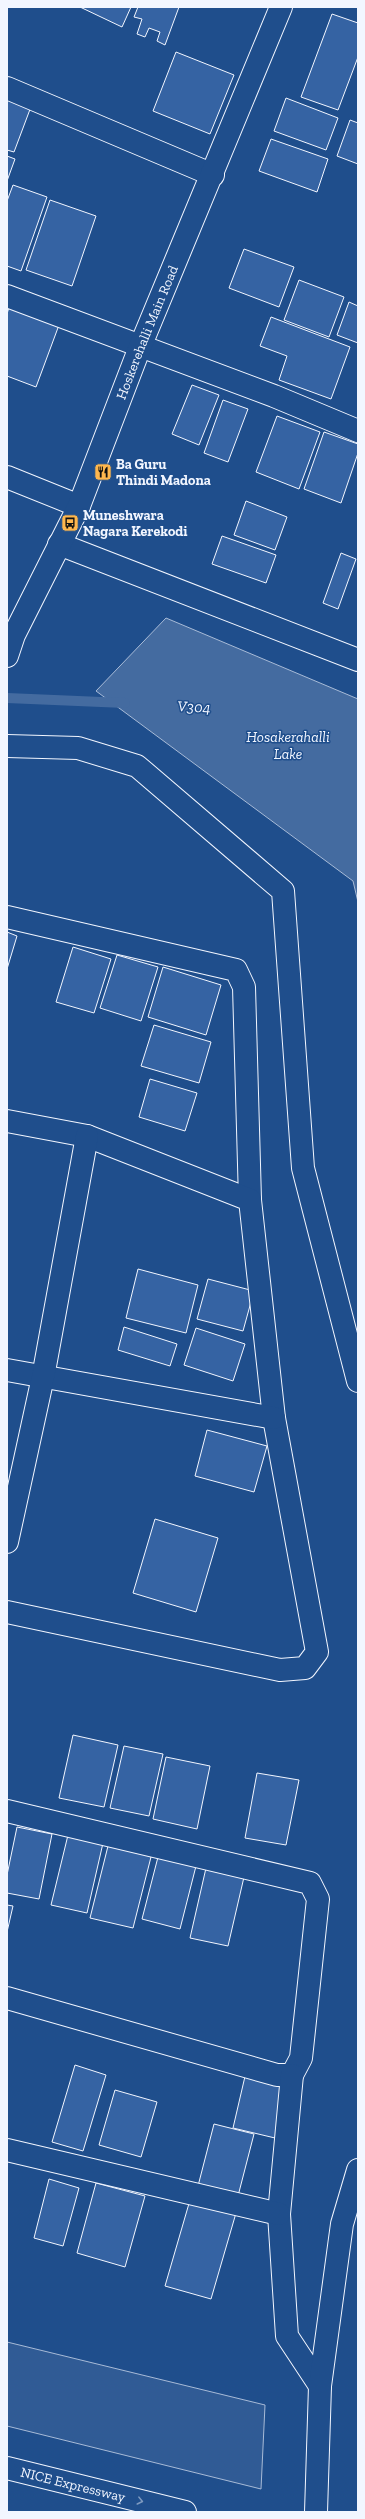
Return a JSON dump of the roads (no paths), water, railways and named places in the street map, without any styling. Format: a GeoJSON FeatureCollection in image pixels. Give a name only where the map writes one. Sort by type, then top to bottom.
{"type":"FeatureCollection","features":[{"type":"Feature","properties":{"kind":"main road","name":"Hoskerehalli Main Road"},"geometry":{"type":"LineString","coordinates":[[7,656],[14,635],[78,506],[140,347],[213,175],[281,7]]}},
{"type":"Feature","properties":{"kind":"main road"},"geometry":{"type":"LineString","coordinates":[[7,88],[213,175]]}},
{"type":"Feature","properties":{"kind":"main road"},"geometry":{"type":"LineString","coordinates":[[7,296],[274,396],[358,431]]}},
{"type":"Feature","properties":{"kind":"main road"},"geometry":{"type":"LineString","coordinates":[[7,477],[78,506]]}},
{"type":"Feature","properties":{"kind":"main road"},"geometry":{"type":"LineString","coordinates":[[59,544],[358,660]]}},
{"type":"Feature","properties":{"kind":"main road"},"geometry":{"type":"LineString","coordinates":[[7,746],[78,748],[137,766],[283,891],[303,1168],[358,1381]]}},
{"type":"Feature","properties":{"kind":"main road"},"geometry":{"type":"LineString","coordinates":[[7,917],[236,970],[244,987],[250,1200],[274,1418],[317,1652],[305,1668],[280,1670],[7,1612]]}},
{"type":"Feature","properties":{"kind":"main road"},"geometry":{"type":"LineString","coordinates":[[7,1121],[87,1136],[250,1200]]}},
{"type":"Feature","properties":{"kind":"main road"},"geometry":{"type":"LineString","coordinates":[[7,1542],[43,1377],[87,1136]]}},
{"type":"Feature","properties":{"kind":"main road"},"geometry":{"type":"LineString","coordinates":[[7,1370],[274,1418]]}},
{"type":"Feature","properties":{"kind":"main road"},"geometry":{"type":"LineString","coordinates":[[7,1811],[310,1883],[318,1899],[301,2058],[292,2074],[278,2214],[287,2336],[320,2386]]}},
{"type":"Feature","properties":{"kind":"main road"},"geometry":{"type":"LineString","coordinates":[[7,1998],[277,2075],[292,2074]]}},
{"type":"Feature","properties":{"kind":"main road"},"geometry":{"type":"LineString","coordinates":[[7,2150],[278,2214]]}},
{"type":"Feature","properties":{"kind":"main road"},"geometry":{"type":"LineString","coordinates":[[316,2512],[320,2386],[342,2224],[358,2170]]}},
{"type":"Feature","properties":{"kind":"main road","name":"NICE Expressway"},"geometry":{"type":"LineString","coordinates":[[7,2468],[185,2512]]}},
{"type":"Feature","properties":{"kind":"water","name":"Hosakerahalli Lake"},"geometry":{"type":"Polygon","coordinates":[[[166,618],[358,699],[358,902],[353,881],[96,691],[166,618]]]}},
{"type":"Feature","properties":{"kind":"waterway","name":"V304"},"geometry":{"type":"LineString","coordinates":[[7,698],[125,703]]}},
{"type":"Feature","properties":{"kind":"place","name":"Ba Guru Thindi Madona"},"geometry":{"type":"Point","coordinates":[103,472]}},
{"type":"Feature","properties":{"kind":"place","name":"Muneshwara Nagara Kerekodi"},"geometry":{"type":"Point","coordinates":[70,523]}}]}
